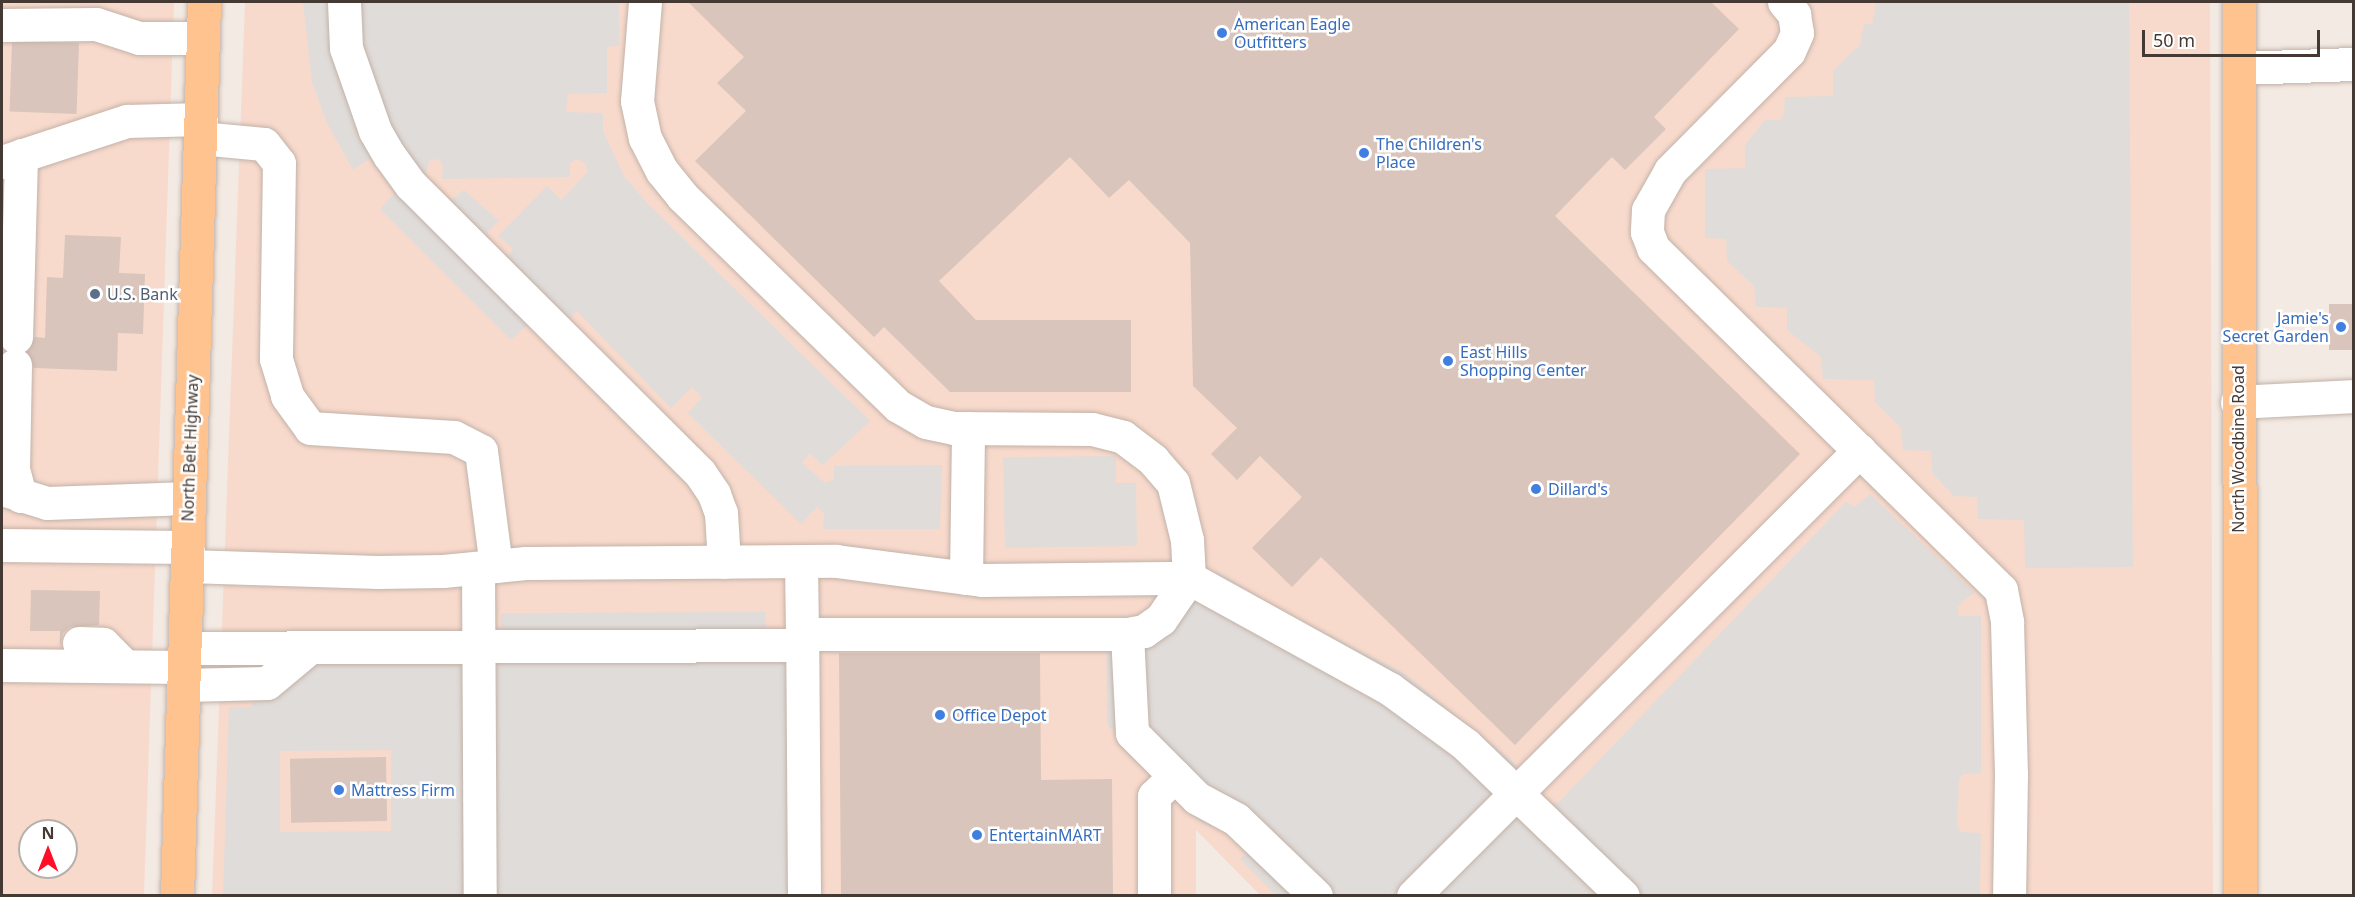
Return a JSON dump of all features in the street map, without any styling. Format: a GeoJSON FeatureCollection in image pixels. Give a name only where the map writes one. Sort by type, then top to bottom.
{"type":"FeatureCollection","features":[{"type":"Feature","properties":{"kind":"main road","name":"North Belt Highway"},"geometry":{"type":"LineString","coordinates":[[177,896],[204,2]]}},
{"type":"Feature","properties":{"kind":"main road","name":"North Woodbine Road"},"geometry":{"type":"LineString","coordinates":[[2239,2],[2237,402],[2240,896]]}},
{"type":"Feature","properties":{"kind":"lane"},"geometry":{"type":"LineString","coordinates":[[344,2],[346,48],[375,131],[389,155],[411,185],[700,473],[714,494],[721,513],[724,562]]}},
{"type":"Feature","properties":{"kind":"lane"},"geometry":{"type":"LineString","coordinates":[[2,665],[184,667],[267,683],[308,649],[1127,634],[1144,631],[1161,619],[1189,578],[1187,540],[1173,483],[1153,460],[1123,437],[1092,429],[968,428],[926,422],[898,406],[682,196],[662,171],[645,138],[637,101],[645,2]]}},
{"type":"Feature","properties":{"kind":"lane"},"geometry":{"type":"LineString","coordinates":[[1784,2],[1794,14],[1797,33],[1789,51],[1670,171],[1648,210],[1647,232],[1653,248],[2001,590],[2007,622],[2011,774],[2009,896]]}},
{"type":"Feature","properties":{"kind":"lane"},"geometry":{"type":"LineString","coordinates":[[2,25],[96,24],[139,38],[203,38]]}},
{"type":"Feature","properties":{"kind":"lane"},"geometry":{"type":"LineString","coordinates":[[2239,68],[2354,64]]}},
{"type":"Feature","properties":{"kind":"lane"},"geometry":{"type":"LineString","coordinates":[[189,498],[47,503],[11,492],[16,351],[9,289],[11,158],[127,121],[200,128],[264,144],[279,163],[276,359],[287,396],[310,428],[454,436],[481,451],[487,567],[478,647],[480,896]]}},
{"type":"Feature","properties":{"kind":"lane"},"geometry":{"type":"LineString","coordinates":[[2237,402],[2354,396]]}},
{"type":"Feature","properties":{"kind":"lane"},"geometry":{"type":"LineString","coordinates":[[966,578],[968,428]]}},
{"type":"Feature","properties":{"kind":"lane"},"geometry":{"type":"LineString","coordinates":[[1413,896],[1518,795],[1860,450]]}},
{"type":"Feature","properties":{"kind":"lane"},"geometry":{"type":"LineString","coordinates":[[2,545],[187,556],[378,572],[487,567],[801,562],[869,563],[966,578],[1189,578],[1390,689],[1465,744],[1623,896]]}},
{"type":"Feature","properties":{"kind":"lane"},"geometry":{"type":"LineString","coordinates":[[801,562],[804,896]]}},
{"type":"Feature","properties":{"kind":"lane"},"geometry":{"type":"LineString","coordinates":[[1127,634],[1132,733],[1197,798],[1236,819],[1316,896]]}},
{"type":"Feature","properties":{"kind":"lane"},"geometry":{"type":"LineString","coordinates":[[2,643],[103,644],[125,667]]}},
{"type":"Feature","properties":{"kind":"lane"},"geometry":{"type":"LineString","coordinates":[[1154,896],[1154,796],[1175,777]]}},
{"type":"Feature","properties":{"kind":"shaded area"},"geometry":{"type":"Polygon","coordinates":[[[2,2],[174,2],[144,895],[2,896],[2,2]]]}},
{"type":"Feature","properties":{"kind":"shaded area","name":"East Hills Shopping Center"},"geometry":{"type":"Polygon","coordinates":[[[245,2],[2210,2],[2213,895],[1260,895],[1196,830],[1196,895],[212,896],[245,2]]]}},
{"type":"Feature","properties":{"kind":"shaded area"},"geometry":{"type":"Polygon","coordinates":[[[303,2],[619,2],[619,45],[607,47],[607,93],[568,94],[566,112],[603,113],[603,131],[624,176],[647,203],[870,421],[823,465],[810,453],[802,463],[825,483],[834,480],[834,466],[942,465],[940,529],[823,529],[824,513],[817,507],[801,524],[688,413],[702,398],[692,387],[671,408],[577,311],[571,318],[528,324],[511,340],[380,209],[395,193],[369,159],[353,170],[327,123],[312,82],[303,2]],[[439,159],[429,161],[425,179],[449,201],[464,190],[499,221],[488,231],[488,241],[503,254],[511,254],[512,248],[498,236],[547,186],[561,200],[588,172],[585,163],[577,159],[570,163],[570,177],[442,179],[443,167],[439,159]]]}},
{"type":"Feature","properties":{"kind":"shaded area"},"geometry":{"type":"Polygon","coordinates":[[[1876,2],[2129,2],[2133,567],[2025,568],[2024,520],[1978,519],[1977,497],[1954,496],[1932,473],[1931,451],[1903,450],[1901,428],[1875,402],[1874,380],[1823,379],[1821,357],[1787,330],[1787,308],[1756,307],[1754,286],[1727,261],[1726,239],[1705,238],[1705,169],[1745,168],[1745,145],[1765,120],[1780,120],[1784,114],[1785,97],[1833,96],[1833,70],[1860,45],[1864,24],[1872,24],[1876,2]]]}},
{"type":"Feature","properties":{"kind":"shaded area"},"geometry":{"type":"Polygon","coordinates":[[[1116,456],[1116,483],[1136,483],[1137,546],[1005,548],[1003,457],[1116,456]]]}},
{"type":"Feature","properties":{"kind":"shaded area"},"geometry":{"type":"Polygon","coordinates":[[[1870,494],[1974,592],[1957,607],[1959,616],[1981,616],[1981,773],[1963,774],[1959,780],[1957,825],[1961,832],[1981,833],[1980,895],[1276,895],[1240,859],[1251,848],[1230,832],[1201,823],[1107,724],[1106,622],[1143,616],[1152,603],[1218,572],[1278,609],[1404,673],[1510,759],[1549,803],[1558,803],[1846,502],[1855,507],[1870,494]]]}},
{"type":"Feature","properties":{"kind":"shaded area"},"geometry":{"type":"Polygon","coordinates":[[[765,612],[767,633],[819,635],[821,895],[223,896],[229,707],[252,707],[255,634],[501,633],[501,613],[765,612]],[[391,750],[280,751],[280,832],[391,831],[391,750]]]}},
{"type":"Feature","properties":{"kind":"building","name":"East Hills Shopping Center"},"geometry":{"type":"Polygon","coordinates":[[[688,2],[1711,2],[1739,29],[1654,117],[1666,129],[1625,170],[1612,157],[1555,216],[1800,454],[1515,745],[1321,557],[1292,587],[1252,548],[1302,497],[1260,456],[1237,480],[1211,454],[1237,428],[1193,386],[1190,243],[1129,180],[1109,198],[1070,157],[939,281],[976,320],[1131,320],[1131,392],[950,392],[884,327],[874,337],[695,161],[746,111],[717,83],[744,57],[688,2]]]}},
{"type":"Feature","properties":{"kind":"building"},"geometry":{"type":"Polygon","coordinates":[[[12,41],[79,43],[77,114],[10,112],[12,41]]]}},
{"type":"Feature","properties":{"kind":"building","name":"U.S. Bank"},"geometry":{"type":"Polygon","coordinates":[[[65,235],[121,237],[119,273],[145,274],[143,334],[118,333],[117,371],[34,368],[27,351],[35,337],[45,338],[47,277],[63,278],[65,235]]]}},
{"type":"Feature","properties":{"kind":"building","name":"Jamie's Secret Garden"},"geometry":{"type":"Polygon","coordinates":[[[2329,304],[2354,304],[2354,350],[2329,350],[2329,304]]]}},
{"type":"Feature","properties":{"kind":"building"},"geometry":{"type":"Polygon","coordinates":[[[31,590],[100,591],[99,625],[70,627],[63,633],[60,647],[60,631],[30,631],[31,590]]]}},
{"type":"Feature","properties":{"kind":"building"},"geometry":{"type":"Polygon","coordinates":[[[839,653],[1040,653],[1041,780],[1112,779],[1113,896],[841,896],[839,653]]]}},
{"type":"Feature","properties":{"kind":"building","name":"Mattress Firm"},"geometry":{"type":"Polygon","coordinates":[[[386,757],[387,821],[291,823],[290,759],[386,757]]]}},
{"type":"Feature","properties":{"kind":"place","name":"American Eagle Outfitters"},"geometry":{"type":"Point","coordinates":[1222,33]}},
{"type":"Feature","properties":{"kind":"place","name":"The Children's Place"},"geometry":{"type":"Point","coordinates":[1364,153]}},
{"type":"Feature","properties":{"kind":"place","name":"U.S. Bank"},"geometry":{"type":"Point","coordinates":[95,294]}},
{"type":"Feature","properties":{"kind":"place","name":"Jamie's Secret Garden"},"geometry":{"type":"Point","coordinates":[2341,327]}},
{"type":"Feature","properties":{"kind":"place","name":"East Hills Shopping Center"},"geometry":{"type":"Point","coordinates":[1448,361]}},
{"type":"Feature","properties":{"kind":"place","name":"Dillard's"},"geometry":{"type":"Point","coordinates":[1536,489]}},
{"type":"Feature","properties":{"kind":"place","name":"Office Depot"},"geometry":{"type":"Point","coordinates":[940,715]}},
{"type":"Feature","properties":{"kind":"place","name":"Mattress Firm"},"geometry":{"type":"Point","coordinates":[339,790]}},
{"type":"Feature","properties":{"kind":"place","name":"EntertainMART"},"geometry":{"type":"Point","coordinates":[977,835]}}]}
